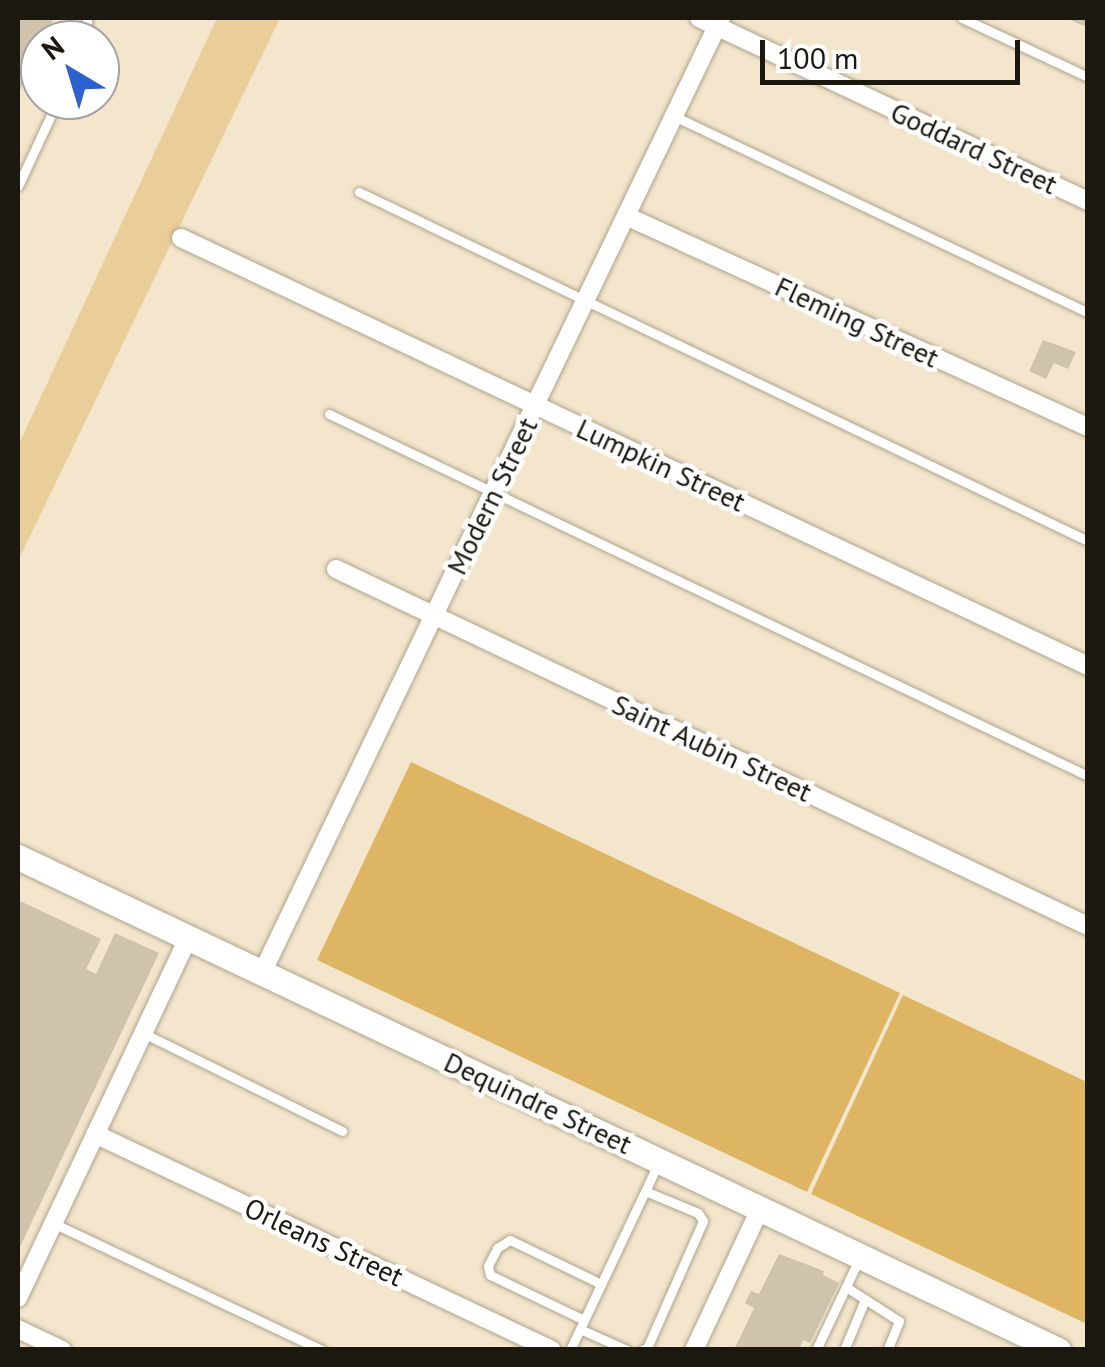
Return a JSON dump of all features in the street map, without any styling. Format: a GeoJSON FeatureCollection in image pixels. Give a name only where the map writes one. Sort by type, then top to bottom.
{"type":"FeatureCollection","features":[{"type":"Feature","properties":{"kind":"street","name":"Goddard Street"},"geometry":{"type":"LineString","coordinates":[[699,18],[719,22],[1088,202]]}},
{"type":"Feature","properties":{"kind":"street","name":"Modern Street"},"geometry":{"type":"LineString","coordinates":[[262,973],[719,22]]}},
{"type":"Feature","properties":{"kind":"street","name":"Fleming Street"},"geometry":{"type":"LineString","coordinates":[[626,216],[1088,427]]}},
{"type":"Feature","properties":{"kind":"street","name":"Lumpkin Street"},"geometry":{"type":"LineString","coordinates":[[181,238],[1088,666]]}},
{"type":"Feature","properties":{"kind":"street","name":"Saint Aubin Street"},"geometry":{"type":"LineString","coordinates":[[336,569],[1088,926]]}},
{"type":"Feature","properties":{"kind":"street","name":"Dequindre Street"},"geometry":{"type":"LineString","coordinates":[[18,857],[1058,1350]]}},
{"type":"Feature","properties":{"kind":"street"},"geometry":{"type":"LineString","coordinates":[[18,1298],[188,938]]}},
{"type":"Feature","properties":{"kind":"street","name":"Orleans Street"},"geometry":{"type":"LineString","coordinates":[[95,1134],[552,1350]]}},
{"type":"Feature","properties":{"kind":"street"},"geometry":{"type":"LineString","coordinates":[[694,1350],[760,1209]]}},
{"type":"Feature","properties":{"kind":"street"},"geometry":{"type":"LineString","coordinates":[[18,1329],[62,1350]]}},
{"type":"Feature","properties":{"kind":"lane"},"geometry":{"type":"LineString","coordinates":[[962,18],[1088,77]]}},
{"type":"Feature","properties":{"kind":"lane"},"geometry":{"type":"LineString","coordinates":[[674,116],[1088,312]]}},
{"type":"Feature","properties":{"kind":"lane"},"geometry":{"type":"LineString","coordinates":[[18,186],[49,120]]}},
{"type":"Feature","properties":{"kind":"lane"},"geometry":{"type":"LineString","coordinates":[[359,192],[1088,542]]}},
{"type":"Feature","properties":{"kind":"lane"},"geometry":{"type":"LineString","coordinates":[[328,414],[1088,776]]}},
{"type":"Feature","properties":{"kind":"lane"},"geometry":{"type":"LineString","coordinates":[[143,1033],[342,1131]]}},
{"type":"Feature","properties":{"kind":"lane"},"geometry":{"type":"LineString","coordinates":[[570,1350],[660,1161]]}},
{"type":"Feature","properties":{"kind":"lane"},"geometry":{"type":"LineString","coordinates":[[642,1350],[647,1348],[703,1220],[698,1213],[645,1191]]}},
{"type":"Feature","properties":{"kind":"lane"},"geometry":{"type":"LineString","coordinates":[[53,1223],[322,1350]]}},
{"type":"Feature","properties":{"kind":"lane"},"geometry":{"type":"LineString","coordinates":[[601,1284],[510,1240],[497,1248],[488,1266],[490,1275],[627,1350]]}},
{"type":"Feature","properties":{"kind":"lane"},"geometry":{"type":"LineString","coordinates":[[816,1350],[860,1256]]}},
{"type":"Feature","properties":{"kind":"lane"},"geometry":{"type":"LineString","coordinates":[[846,1286],[864,1302],[900,1322],[887,1350]]}},
{"type":"Feature","properties":{"kind":"lane"},"geometry":{"type":"LineString","coordinates":[[844,1350],[864,1302]]}},
{"type":"Feature","properties":{"kind":"shaded area"},"geometry":{"type":"Polygon","coordinates":[[[217,18],[280,18],[18,561],[18,446],[217,18]]]}},
{"type":"Feature","properties":{"kind":"shaded area"},"geometry":{"type":"Polygon","coordinates":[[[411,762],[900,993],[807,1192],[317,960],[411,762]]]}},
{"type":"Feature","properties":{"kind":"shaded area"},"geometry":{"type":"Polygon","coordinates":[[[903,995],[1087,1082],[1087,1324],[811,1194],[903,995]]]}},
{"type":"Feature","properties":{"kind":"building"},"geometry":{"type":"Polygon","coordinates":[[[18,18],[54,18],[20,20],[18,94],[18,18]]]}},
{"type":"Feature","properties":{"kind":"building"},"geometry":{"type":"Polygon","coordinates":[[[1066,18],[1088,18],[1088,20],[1084,26],[1066,18]]]}},
{"type":"Feature","properties":{"kind":"building"},"geometry":{"type":"Polygon","coordinates":[[[1043,340],[1076,352],[1068,369],[1054,363],[1046,379],[1029,371],[1043,340]]]}},
{"type":"Feature","properties":{"kind":"building"},"geometry":{"type":"Polygon","coordinates":[[[18,900],[101,939],[86,969],[96,974],[115,933],[159,953],[18,1251],[18,900]]]}},
{"type":"Feature","properties":{"kind":"building"},"geometry":{"type":"Polygon","coordinates":[[[779,1254],[824,1271],[823,1275],[839,1283],[810,1343],[803,1340],[799,1350],[734,1350],[754,1308],[745,1303],[751,1291],[759,1294],[779,1254]]]}}]}
